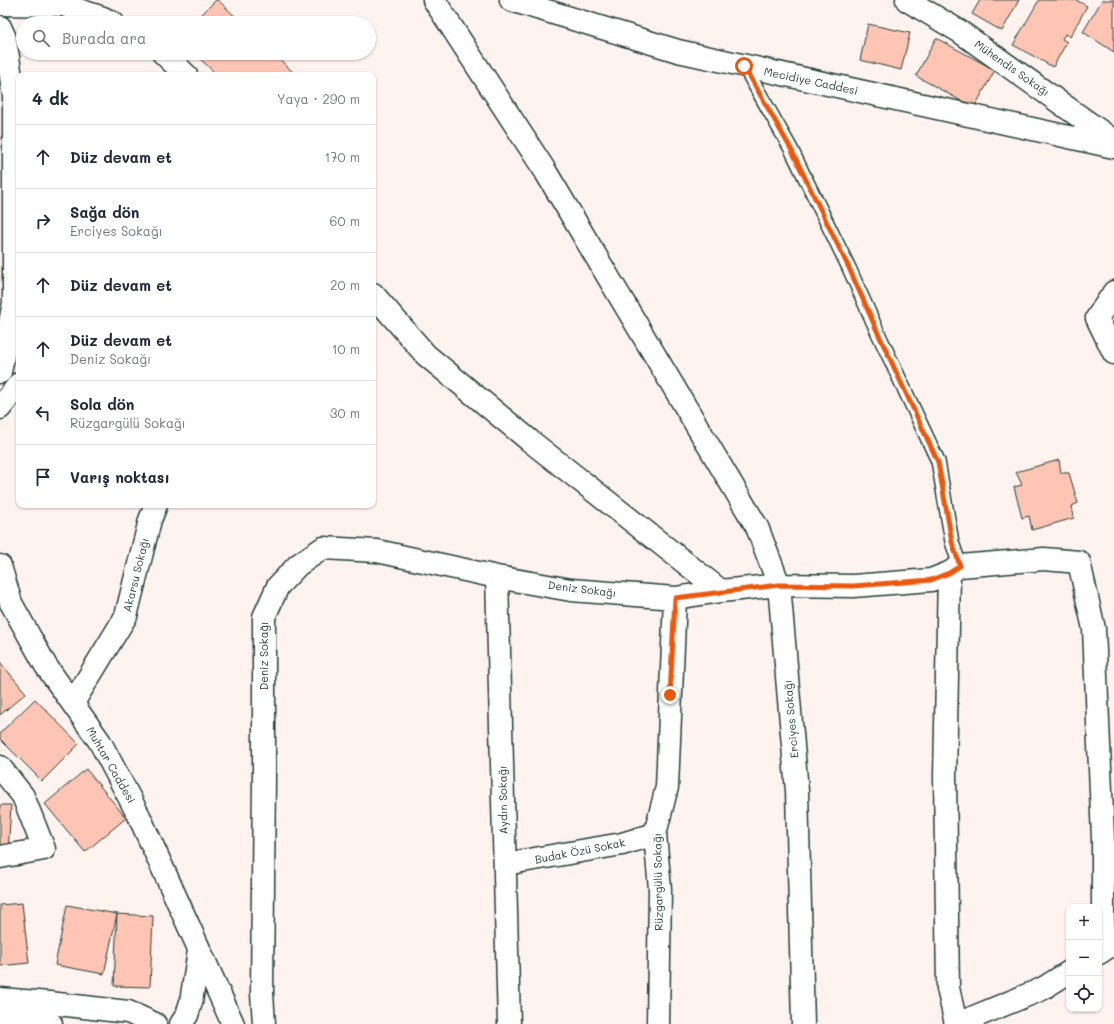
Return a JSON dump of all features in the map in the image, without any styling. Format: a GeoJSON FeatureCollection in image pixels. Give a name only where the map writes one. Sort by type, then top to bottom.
{"type":"FeatureCollection","features":[{"type":"Feature","properties":{"kind":"street","name":"Erciyes Sokağı"},"geometry":{"type":"LineString","coordinates":[[434,0],[544,169],[757,527],[779,585],[797,791],[803,1024]]}},
{"type":"Feature","properties":{"kind":"street","name":"Mecidiye Caddesi"},"geometry":{"type":"LineString","coordinates":[[511,0],[678,51],[1114,147]]}},
{"type":"Feature","properties":{"kind":"street","name":"Mühendis Sokağı"},"geometry":{"type":"LineString","coordinates":[[907,0],[939,8],[959,31],[1114,141]]}},
{"type":"Feature","properties":{"kind":"street"},"geometry":{"type":"LineString","coordinates":[[0,4],[63,5],[97,16]]}},
{"type":"Feature","properties":{"kind":"street"},"geometry":{"type":"LineString","coordinates":[[0,27],[5,38],[14,96],[7,254],[14,303],[3,341],[0,372]]}},
{"type":"Feature","properties":{"kind":"street"},"geometry":{"type":"LineString","coordinates":[[170,60],[183,72]]}},
{"type":"Feature","properties":{"kind":"street"},"geometry":{"type":"LineString","coordinates":[[1114,292],[1096,318],[1114,353]]}},
{"type":"Feature","properties":{"kind":"street"},"geometry":{"type":"LineString","coordinates":[[376,297],[426,355],[529,440],[721,591]]}},
{"type":"Feature","properties":{"kind":"street"},"geometry":{"type":"LineString","coordinates":[[0,408],[16,388]]}},
{"type":"Feature","properties":{"kind":"street","name":"Akarsu Sokağı"},"geometry":{"type":"LineString","coordinates":[[73,703],[126,616],[150,520],[155,508]]}},
{"type":"Feature","properties":{"kind":"street","name":"Deniz Sokağı"},"geometry":{"type":"LineString","coordinates":[[264,1024],[262,993],[264,617],[278,586],[298,565],[323,548],[377,551],[571,590],[675,598],[721,591],[779,585]]}},
{"type":"Feature","properties":{"kind":"street"},"geometry":{"type":"LineString","coordinates":[[779,585],[853,586],[931,580],[954,570],[1044,559],[1079,562],[1094,629],[1104,838],[1105,949]]}},
{"type":"Feature","properties":{"kind":"street","name":"Muhtar Caddesi"},"geometry":{"type":"LineString","coordinates":[[0,566],[6,604],[46,666],[100,742],[139,816],[233,1024]]}},
{"type":"Feature","properties":{"kind":"street"},"geometry":{"type":"LineString","coordinates":[[954,570],[945,777],[948,988],[957,1024],[1042,990],[1066,974]]}},
{"type":"Feature","properties":{"kind":"street","name":"Aydın Sokağı"},"geometry":{"type":"LineString","coordinates":[[497,576],[509,1024]]}},
{"type":"Feature","properties":{"kind":"street","name":"Rüzgargülü Sokağı"},"geometry":{"type":"LineString","coordinates":[[658,1024],[660,889],[656,834],[667,787],[675,598]]}},
{"type":"Feature","properties":{"kind":"street"},"geometry":{"type":"LineString","coordinates":[[0,767],[23,796],[44,849],[0,857]]}},
{"type":"Feature","properties":{"kind":"street","name":"Budak Özü Sokak"},"geometry":{"type":"LineString","coordinates":[[505,864],[622,844],[656,834]]}},
{"type":"Feature","properties":{"kind":"street"},"geometry":{"type":"LineString","coordinates":[[180,1024],[187,1015],[191,1002],[199,950]]}},
{"type":"Feature","properties":{"kind":"street"},"geometry":{"type":"LineString","coordinates":[[0,999],[128,1012],[155,1024]]}},
{"type":"Feature","properties":{"kind":"street"},"geometry":{"type":"LineString","coordinates":[[0,1020],[20,1018],[51,1024]]}},
{"type":"Feature","properties":{"kind":"lane"},"geometry":{"type":"LineString","coordinates":[[744,66],[791,149],[849,268],[938,462],[952,542],[954,570]]}},
{"type":"Feature","properties":{"kind":"building"},"geometry":{"type":"Polygon","coordinates":[[[216,0],[218,0],[235,16],[200,16],[216,0]]]}},
{"type":"Feature","properties":{"kind":"building"},"geometry":{"type":"Polygon","coordinates":[[[980,0],[1019,0],[1002,31],[972,14],[980,0]]]}},
{"type":"Feature","properties":{"kind":"building"},"geometry":{"type":"Polygon","coordinates":[[[1039,0],[1076,0],[1087,6],[1070,37],[1065,34],[1062,39],[1067,42],[1053,67],[1013,45],[1039,0]]]}},
{"type":"Feature","properties":{"kind":"building"},"geometry":{"type":"Polygon","coordinates":[[[1102,0],[1114,0],[1114,52],[1083,32],[1102,0]]]}},
{"type":"Feature","properties":{"kind":"building"},"geometry":{"type":"Polygon","coordinates":[[[868,24],[910,33],[901,70],[860,60],[868,24]]]}},
{"type":"Feature","properties":{"kind":"building"},"geometry":{"type":"Polygon","coordinates":[[[936,38],[995,70],[974,108],[916,76],[936,38]]]}},
{"type":"Feature","properties":{"kind":"building"},"geometry":{"type":"Polygon","coordinates":[[[201,60],[280,60],[293,72],[214,72],[201,60]]]}},
{"type":"Feature","properties":{"kind":"building"},"geometry":{"type":"Polygon","coordinates":[[[1059,460],[1061,473],[1069,473],[1078,503],[1072,506],[1074,518],[1032,530],[1029,516],[1022,518],[1014,487],[1022,485],[1016,472],[1059,460]]]}},
{"type":"Feature","properties":{"kind":"building"},"geometry":{"type":"Polygon","coordinates":[[[0,662],[26,693],[0,715],[0,662]]]}},
{"type":"Feature","properties":{"kind":"building"},"geometry":{"type":"Polygon","coordinates":[[[35,699],[79,744],[42,781],[0,739],[0,733],[35,699]]]}},
{"type":"Feature","properties":{"kind":"building"},"geometry":{"type":"Polygon","coordinates":[[[86,769],[126,818],[85,852],[45,804],[86,769]]]}},
{"type":"Feature","properties":{"kind":"building"},"geometry":{"type":"Polygon","coordinates":[[[0,805],[11,805],[8,853],[0,852],[0,805]]]}},
{"type":"Feature","properties":{"kind":"building"},"geometry":{"type":"Polygon","coordinates":[[[22,903],[29,963],[0,966],[0,905],[22,903]]]}},
{"type":"Feature","properties":{"kind":"building"},"geometry":{"type":"Polygon","coordinates":[[[67,905],[117,914],[104,974],[55,965],[67,905]]]}},
{"type":"Feature","properties":{"kind":"building"},"geometry":{"type":"Polygon","coordinates":[[[117,914],[153,916],[150,987],[114,986],[117,914]]]}},
{"type":"Feature","properties":{"kind":"route"},"geometry":{"type":"LineString","coordinates":[[670,695],[675,598],[721,591],[779,585],[853,586],[931,580],[949,573],[960,566],[952,542],[938,462],[849,268],[791,149],[744,66]]}}]}
